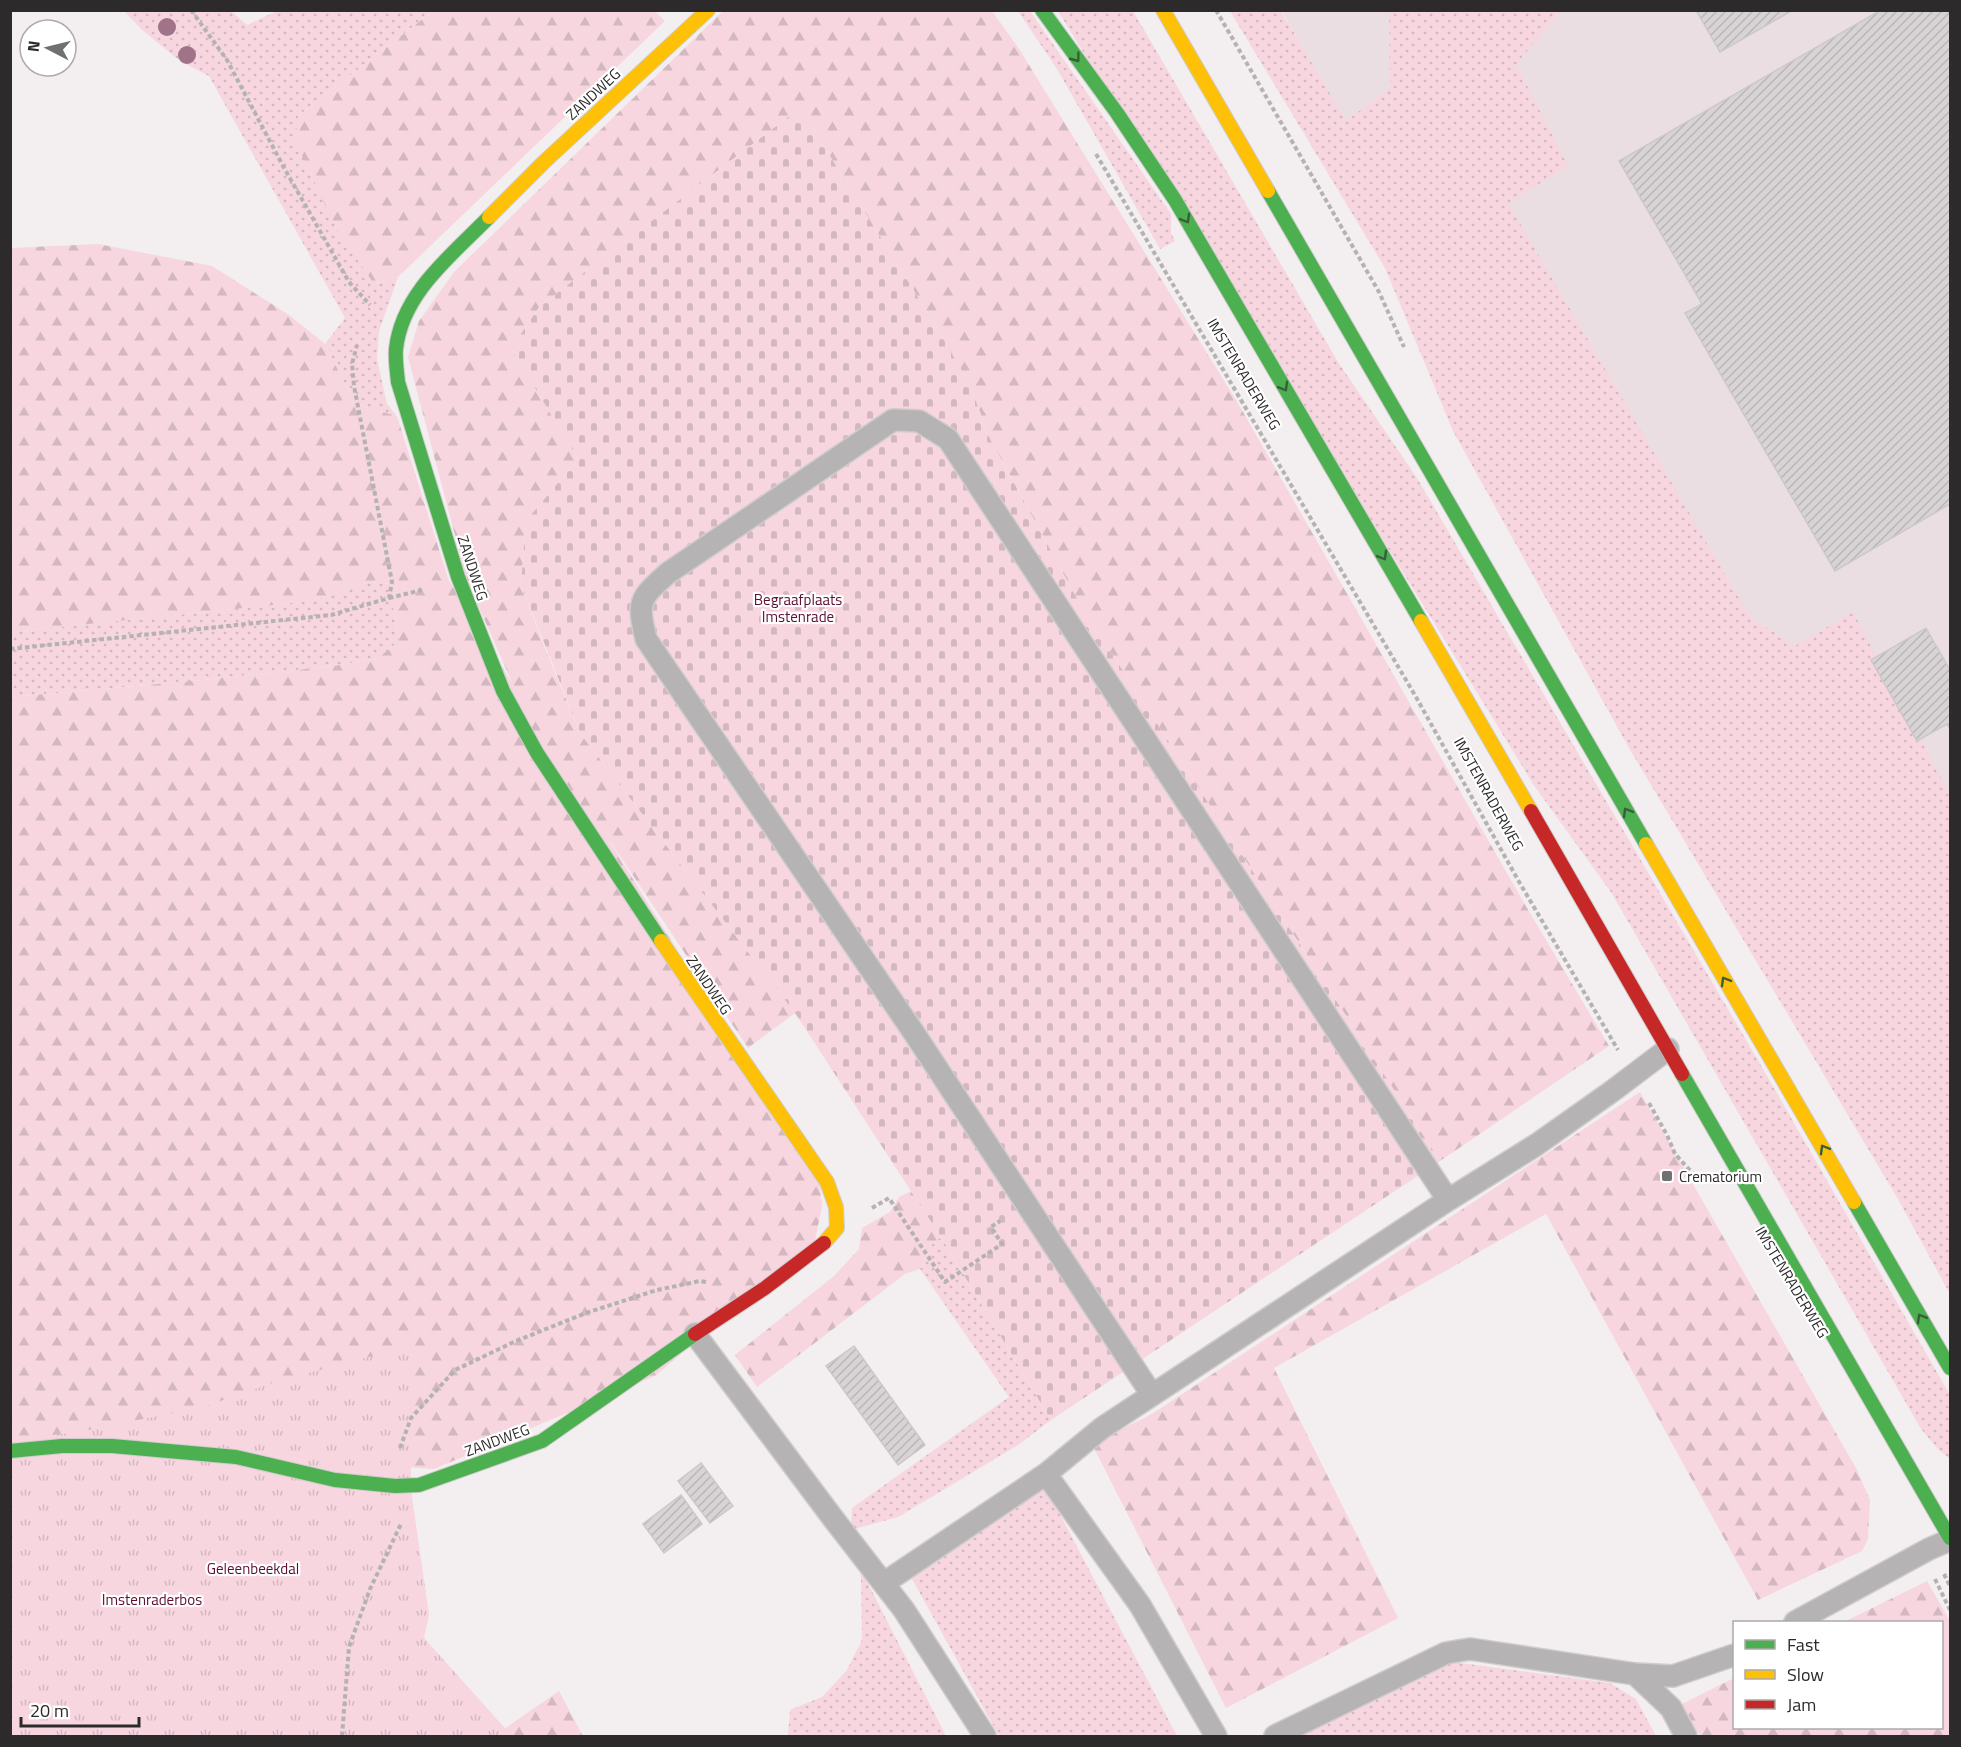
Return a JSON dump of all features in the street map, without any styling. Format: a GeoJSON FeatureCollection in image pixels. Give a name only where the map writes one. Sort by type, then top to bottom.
{"type":"FeatureCollection","features":[{"type":"Feature","properties":{"kind":"street","name":"ZANDWEG"},"geometry":{"type":"LineString","coordinates":[[10,1451],[62,1446],[112,1446],[236,1457],[335,1480],[386,1485],[419,1485],[542,1441],[765,1288],[821,1247],[837,1228],[836,1207],[827,1182],[682,974],[531,740],[504,694],[458,581],[398,382],[396,349],[405,316],[423,284],[544,162],[708,10]]}},
{"type":"Feature","properties":{"kind":"street","name":"IMSTENRADERWEG"},"geometry":{"type":"LineString","coordinates":[[1042,10],[1117,113],[1175,200],[1950,1539]]}},
{"type":"Feature","properties":{"kind":"street"},"geometry":{"type":"LineString","coordinates":[[1163,10],[1950,1368]]}},
{"type":"Feature","properties":{"kind":"lane"},"geometry":{"type":"LineString","coordinates":[[1152,1395],[894,1003],[646,639],[640,613],[645,594],[668,573],[893,420],[919,421],[948,438],[1448,1200]]}},
{"type":"Feature","properties":{"kind":"lane"},"geometry":{"type":"LineString","coordinates":[[884,1583],[1046,1474],[1102,1428],[1448,1200],[1536,1145],[1668,1049]]}},
{"type":"Feature","properties":{"kind":"lane"},"geometry":{"type":"LineString","coordinates":[[695,1334],[904,1610],[985,1737]]}},
{"type":"Feature","properties":{"kind":"lane"},"geometry":{"type":"LineString","coordinates":[[1046,1474],[1140,1605],[1216,1737]]}},
{"type":"Feature","properties":{"kind":"lane"},"geometry":{"type":"LineString","coordinates":[[1799,1621],[1950,1539]]}},
{"type":"Feature","properties":{"kind":"lane"},"geometry":{"type":"LineString","coordinates":[[1275,1737],[1446,1653],[1470,1649],[1635,1674],[1673,1676],[1733,1655]]}},
{"type":"Feature","properties":{"kind":"lane"},"geometry":{"type":"LineString","coordinates":[[1635,1674],[1671,1708],[1686,1737]]}},
{"type":"Feature","properties":{"kind":"path"},"geometry":{"type":"LineString","coordinates":[[191,10],[227,60],[283,166],[349,282],[369,304],[405,316]]}},
{"type":"Feature","properties":{"kind":"path","name":"IMSTENRADERWEG"},"geometry":{"type":"LineString","coordinates":[[1092,147],[1416,697],[1518,880],[1668,1135],[1675,1154],[1705,1187]]}},
{"type":"Feature","properties":{"kind":"path"},"geometry":{"type":"LineString","coordinates":[[10,649],[331,615],[389,598],[392,582],[389,561],[354,386],[352,364],[355,348],[361,338]]}},
{"type":"Feature","properties":{"kind":"path"},"geometry":{"type":"LineString","coordinates":[[837,1228],[889,1198],[945,1282],[1002,1244],[991,1227],[1026,1205]]}},
{"type":"Feature","properties":{"kind":"path"},"geometry":{"type":"LineString","coordinates":[[386,1485],[411,1418],[455,1370],[516,1341],[586,1313],[657,1290],[700,1281],[711,1282]]}},
{"type":"Feature","properties":{"kind":"path"},"geometry":{"type":"LineString","coordinates":[[342,1737],[349,1647],[370,1589],[419,1485]]}},
{"type":"Feature","properties":{"kind":"path"},"geometry":{"type":"LineString","coordinates":[[1929,1549],[1950,1586]]}},
{"type":"Feature","properties":{"kind":"shaded area"},"geometry":{"type":"Polygon","coordinates":[[[1282,11],[1950,11],[1950,1212],[1282,11]]]}},
{"type":"Feature","properties":{"kind":"green space"},"geometry":{"type":"Polygon","coordinates":[[[654,10],[665,21],[398,277],[374,284],[336,228],[295,141],[298,116],[433,11],[654,10]]]}},
{"type":"Feature","properties":{"kind":"green space"},"geometry":{"type":"Polygon","coordinates":[[[124,11],[231,11],[247,25],[277,11],[433,11],[298,116],[375,284],[398,277],[379,331],[377,359],[387,404],[397,416],[355,404],[325,344],[345,318],[209,76],[180,61],[141,29],[124,11]]]}},
{"type":"Feature","properties":{"kind":"green space"},"geometry":{"type":"Polygon","coordinates":[[[723,11],[992,11],[1019,49],[1239,405],[1524,903],[1609,1046],[1440,1161],[1081,606],[989,437],[970,385],[800,108],[540,306],[511,348],[578,459],[526,521],[521,585],[580,733],[795,1013],[748,1048],[526,715],[466,577],[408,357],[419,321],[454,272],[723,11]]]}},
{"type":"Feature","properties":{"kind":"green space"},"geometry":{"type":"Polygon","coordinates":[[[1018,11],[1030,11],[1171,214],[1171,233],[1175,241],[1160,249],[1057,69],[1018,11]]]}},
{"type":"Feature","properties":{"kind":"green space"},"geometry":{"type":"Polygon","coordinates":[[[1058,11],[1133,11],[1338,362],[1417,478],[1763,1069],[1950,1395],[1950,1459],[1921,1429],[1611,892],[1535,787],[1058,11]]]}},
{"type":"Feature","properties":{"kind":"green space"},"geometry":{"type":"Polygon","coordinates":[[[1230,11],[1281,11],[1346,121],[1390,88],[1389,11],[1561,11],[1516,64],[1568,166],[1508,203],[1750,617],[1795,646],[1853,612],[1950,795],[1950,1294],[1898,1199],[1629,748],[1453,431],[1385,268],[1230,11]]]}},
{"type":"Feature","properties":{"kind":"green space","name":"Begraafplaats Imstenrade"},"geometry":{"type":"Polygon","coordinates":[[[800,108],[970,385],[989,437],[1081,606],[1440,1161],[1051,1420],[941,1237],[795,1013],[580,733],[521,585],[526,521],[578,459],[511,348],[540,306],[800,108]]]}},
{"type":"Feature","properties":{"kind":"green space"},"geometry":{"type":"Polygon","coordinates":[[[98,244],[212,266],[289,315],[325,344],[355,404],[397,416],[449,581],[819,1180],[822,1206],[815,1240],[655,1376],[434,1469],[11,1439],[11,697],[334,666],[378,658],[399,641],[389,584],[370,582],[311,601],[11,632],[11,248],[98,244]]]}},
{"type":"Feature","properties":{"kind":"green space"},"geometry":{"type":"Polygon","coordinates":[[[370,582],[389,584],[399,641],[378,658],[334,666],[203,680],[11,697],[10,632],[311,601],[370,582]]]}},
{"type":"Feature","properties":{"kind":"green space"},"geometry":{"type":"Polygon","coordinates":[[[1640,1092],[1856,1468],[1870,1500],[1868,1539],[1862,1551],[1758,1600],[1546,1214],[1274,1368],[1398,1618],[1226,1708],[1092,1444],[1152,1414],[1640,1092]]]}},
{"type":"Feature","properties":{"kind":"green space"},"geometry":{"type":"Polygon","coordinates":[[[911,1191],[941,1237],[932,1244],[920,1269],[905,1274],[757,1387],[735,1355],[834,1276],[859,1249],[862,1228],[890,1212],[899,1197],[911,1191]]]}},
{"type":"Feature","properties":{"kind":"green space"},"geometry":{"type":"Polygon","coordinates":[[[941,1237],[1051,1420],[1018,1445],[898,1517],[851,1530],[852,1508],[1009,1397],[920,1269],[932,1244],[941,1237]]]}},
{"type":"Feature","properties":{"kind":"green space","name":"Geleenbeekdal"},"geometry":{"type":"Polygon","coordinates":[[[411,1346],[411,1490],[429,1615],[424,1638],[512,1736],[11,1736],[11,1439],[73,1433],[203,1407],[281,1380],[411,1346]]]}},
{"type":"Feature","properties":{"kind":"green space"},"geometry":{"type":"Polygon","coordinates":[[[1038,1473],[1177,1736],[999,1736],[901,1559],[1038,1473]]]}},
{"type":"Feature","properties":{"kind":"green space"},"geometry":{"type":"Polygon","coordinates":[[[861,1570],[946,1736],[788,1736],[790,1710],[822,1697],[847,1670],[862,1640],[861,1570]]]}},
{"type":"Feature","properties":{"kind":"green space"},"geometry":{"type":"Polygon","coordinates":[[[1927,1581],[1950,1621],[1950,1736],[1700,1736],[1682,1704],[1733,1678],[1733,1729],[1943,1729],[1943,1621],[1846,1621],[1927,1581]]]}},
{"type":"Feature","properties":{"kind":"green space"},"geometry":{"type":"Polygon","coordinates":[[[1431,1659],[1610,1683],[1636,1699],[1656,1736],[1282,1736],[1431,1659]]]}},
{"type":"Feature","properties":{"kind":"green space"},"geometry":{"type":"Polygon","coordinates":[[[559,1691],[583,1736],[494,1736],[559,1691]]]}},
{"type":"Feature","properties":{"kind":"building"},"geometry":{"type":"Polygon","coordinates":[[[1696,10],[1793,10],[1720,52],[1696,10]]]}},
{"type":"Feature","properties":{"kind":"building"},"geometry":{"type":"Polygon","coordinates":[[[1881,10],[1950,10],[1950,504],[1835,571],[1685,313],[1702,304],[1619,161],[1881,10]]]}},
{"type":"Feature","properties":{"kind":"building"},"geometry":{"type":"Polygon","coordinates":[[[1926,628],[1950,670],[1950,729],[1947,724],[1917,741],[1871,660],[1926,628]]]}},
{"type":"Feature","properties":{"kind":"building"},"geometry":{"type":"Polygon","coordinates":[[[854,1346],[925,1445],[898,1465],[826,1366],[854,1346]]]}},
{"type":"Feature","properties":{"kind":"building"},"geometry":{"type":"Polygon","coordinates":[[[701,1463],[733,1506],[710,1523],[678,1481],[701,1463]]]}},
{"type":"Feature","properties":{"kind":"building"},"geometry":{"type":"Polygon","coordinates":[[[681,1495],[702,1524],[664,1553],[643,1524],[681,1495]]]}},
{"type":"Feature","properties":{"kind":"traffic: fast"},"geometry":{"type":"LineString","coordinates":[[1042,10],[1117,113],[1175,200],[1421,621]]}},
{"type":"Feature","properties":{"kind":"traffic: fast"},"geometry":{"type":"LineString","coordinates":[[1268,191],[1646,844]]}},
{"type":"Feature","properties":{"kind":"traffic: fast"},"geometry":{"type":"LineString","coordinates":[[489,217],[431,276],[408,310],[400,329],[396,349],[398,382],[458,577],[503,691],[537,753],[661,941]]}},
{"type":"Feature","properties":{"kind":"traffic: fast"},"geometry":{"type":"LineString","coordinates":[[1682,1074],[1950,1538]]}},
{"type":"Feature","properties":{"kind":"traffic: fast"},"geometry":{"type":"LineString","coordinates":[[1854,1202],[1950,1368]]}},
{"type":"Feature","properties":{"kind":"traffic: fast"},"geometry":{"type":"LineString","coordinates":[[10,1451],[62,1446],[112,1446],[236,1457],[335,1480],[395,1486],[419,1485],[542,1441],[695,1334]]}},
{"type":"Feature","properties":{"kind":"traffic: slow"},"geometry":{"type":"LineString","coordinates":[[489,217],[544,162],[708,10]]}},
{"type":"Feature","properties":{"kind":"traffic: slow"},"geometry":{"type":"LineString","coordinates":[[1163,10],[1268,191]]}},
{"type":"Feature","properties":{"kind":"traffic: slow"},"geometry":{"type":"LineString","coordinates":[[1421,621],[1531,811]]}},
{"type":"Feature","properties":{"kind":"traffic: slow"},"geometry":{"type":"LineString","coordinates":[[1646,844],[1854,1202]]}},
{"type":"Feature","properties":{"kind":"traffic: slow"},"geometry":{"type":"LineString","coordinates":[[661,941],[827,1182],[836,1207],[837,1228],[824,1243]]}},
{"type":"Feature","properties":{"kind":"traffic: jam"},"geometry":{"type":"LineString","coordinates":[[1531,811],[1682,1074]]}},
{"type":"Feature","properties":{"kind":"traffic: jam"},"geometry":{"type":"LineString","coordinates":[[695,1334],[765,1288],[824,1243]]}},
{"type":"Feature","properties":{"kind":"place","name":"Crematorium"},"geometry":{"type":"Point","coordinates":[1667,1176]}},
{"type":"Feature","properties":{"kind":"park label","name":"Imstenraderbos"},"geometry":{"type":"Point","coordinates":[152,1599]}}]}
